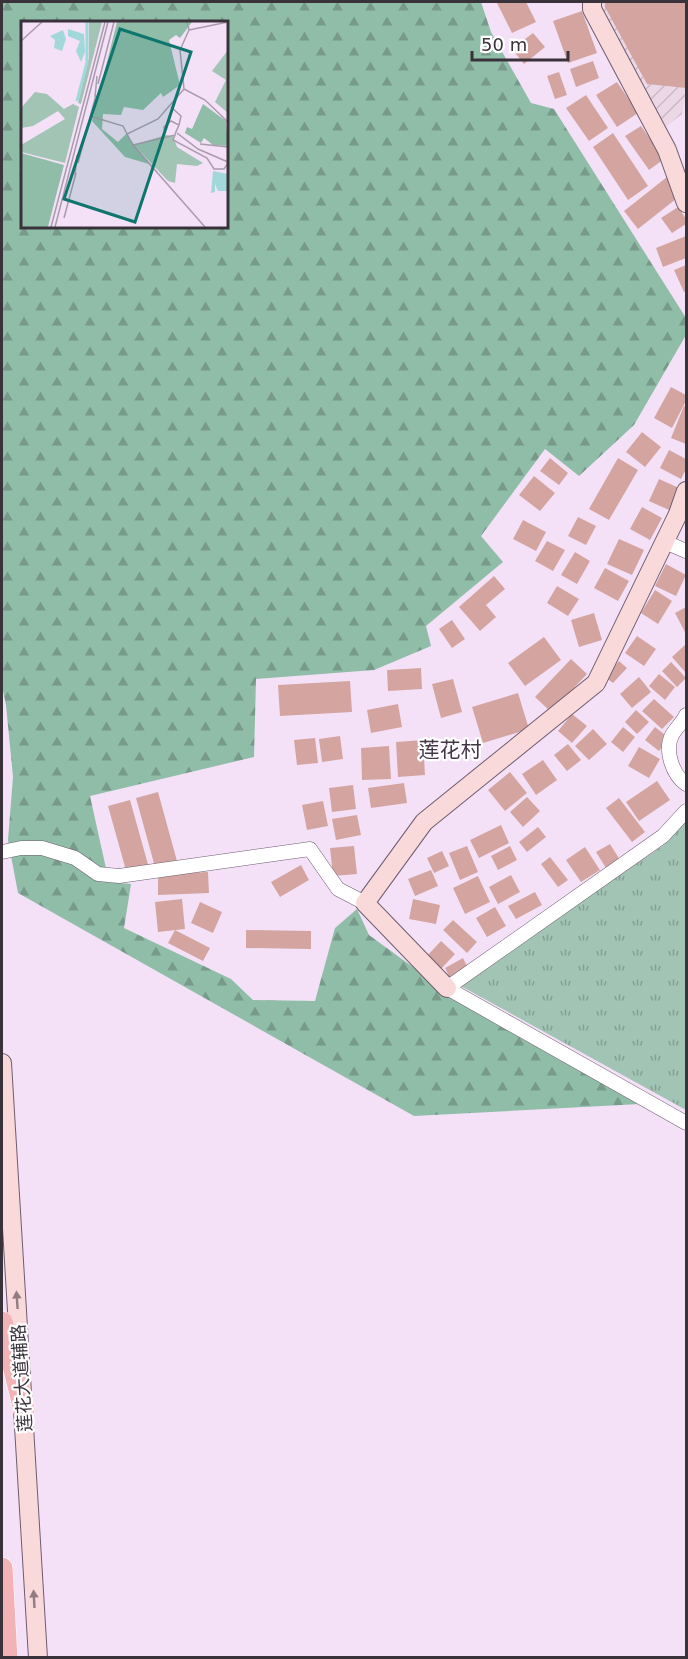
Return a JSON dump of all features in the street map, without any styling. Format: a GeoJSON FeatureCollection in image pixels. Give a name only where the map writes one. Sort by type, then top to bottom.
{"type":"FeatureCollection","features":[{"type":"Feature","properties":{"kind":"main road"},"geometry":{"type":"LineString","coordinates":[[2,1322],[24,1410]]}},
{"type":"Feature","properties":{"kind":"main road"},"geometry":{"type":"LineString","coordinates":[[2,1568],[7,1658]]}},
{"type":"Feature","properties":{"kind":"street"},"geometry":{"type":"LineString","coordinates":[[592,2],[592,9],[667,150],[687,203]]}},
{"type":"Feature","properties":{"kind":"street"},"geometry":{"type":"LineString","coordinates":[[365,903],[424,822],[596,683],[687,491]]}},
{"type":"Feature","properties":{"kind":"street"},"geometry":{"type":"LineString","coordinates":[[672,545],[687,551]]}},
{"type":"Feature","properties":{"kind":"street"},"geometry":{"type":"LineString","coordinates":[[687,715],[671,737],[670,761],[681,780],[687,784]]}},
{"type":"Feature","properties":{"kind":"street"},"geometry":{"type":"LineString","coordinates":[[447,988],[663,836],[687,811]]}},
{"type":"Feature","properties":{"kind":"street"},"geometry":{"type":"LineString","coordinates":[[2,852],[21,848],[42,848],[75,858],[98,874],[119,876],[310,849],[338,889],[365,903],[447,988],[687,1123]]}},
{"type":"Feature","properties":{"kind":"street","name":"莲花大道辅路"},"geometry":{"type":"LineString","coordinates":[[2,1063],[38,1658]]}},
{"type":"Feature","properties":{"kind":"shaded area"},"geometry":{"type":"Polygon","coordinates":[[[601,2],[686,2],[686,92],[682,114],[663,129],[601,6],[601,2]]]}},
{"type":"Feature","properties":{"kind":"green space"},"geometry":{"type":"Polygon","coordinates":[[[2,2],[481,2],[491,32],[531,103],[554,109],[686,318],[686,335],[634,425],[579,476],[545,449],[481,536],[503,562],[426,626],[431,646],[374,670],[256,679],[254,757],[90,796],[109,882],[131,884],[124,928],[231,979],[253,1000],[315,1001],[335,928],[357,909],[369,935],[443,989],[640,1104],[414,1116],[18,893],[8,840],[13,777],[2,686],[2,2]]]}},
{"type":"Feature","properties":{"kind":"green space"},"geometry":{"type":"Polygon","coordinates":[[[686,821],[686,1110],[459,985],[664,845],[686,821]]]}},
{"type":"Feature","properties":{"kind":"building"},"geometry":{"type":"Polygon","coordinates":[[[526,2],[536,22],[512,33],[497,3],[526,2]]]}},
{"type":"Feature","properties":{"kind":"building"},"geometry":{"type":"Polygon","coordinates":[[[605,2],[686,2],[686,88],[647,84],[605,7],[605,2]]]}},
{"type":"Feature","properties":{"kind":"building"},"geometry":{"type":"Polygon","coordinates":[[[582,11],[597,53],[568,63],[553,21],[582,11]]]}},
{"type":"Feature","properties":{"kind":"building"},"geometry":{"type":"Polygon","coordinates":[[[533,33],[545,47],[524,64],[512,49],[533,33]]]}},
{"type":"Feature","properties":{"kind":"building"},"geometry":{"type":"Polygon","coordinates":[[[593,61],[599,78],[576,87],[570,69],[593,61]]]}},
{"type":"Feature","properties":{"kind":"building"},"geometry":{"type":"Polygon","coordinates":[[[559,72],[567,95],[555,99],[547,76],[559,72]]]}},
{"type":"Feature","properties":{"kind":"building"},"geometry":{"type":"Polygon","coordinates":[[[617,82],[638,113],[617,127],[596,95],[617,82]]]}},
{"type":"Feature","properties":{"kind":"building"},"geometry":{"type":"Polygon","coordinates":[[[586,95],[608,128],[589,141],[566,108],[586,95]]]}},
{"type":"Feature","properties":{"kind":"building"},"geometry":{"type":"Polygon","coordinates":[[[641,126],[664,159],[649,170],[625,136],[641,126]]]}},
{"type":"Feature","properties":{"kind":"building"},"geometry":{"type":"Polygon","coordinates":[[[613,133],[648,186],[628,200],[593,147],[613,133]]]}},
{"type":"Feature","properties":{"kind":"building"},"geometry":{"type":"Polygon","coordinates":[[[667,177],[681,195],[638,229],[624,211],[667,177]]]}},
{"type":"Feature","properties":{"kind":"building"},"geometry":{"type":"Polygon","coordinates":[[[678,207],[686,219],[686,224],[672,233],[661,218],[678,207]]]}},
{"type":"Feature","properties":{"kind":"building"},"geometry":{"type":"Polygon","coordinates":[[[686,236],[686,258],[663,267],[656,248],[686,236]]]}},
{"type":"Feature","properties":{"kind":"building"},"geometry":{"type":"Polygon","coordinates":[[[686,265],[686,291],[684,292],[674,270],[686,265]]]}},
{"type":"Feature","properties":{"kind":"building"},"geometry":{"type":"Polygon","coordinates":[[[671,387],[686,395],[686,401],[672,428],[654,418],[671,387]]]}},
{"type":"Feature","properties":{"kind":"building"},"geometry":{"type":"Polygon","coordinates":[[[684,406],[686,407],[686,444],[671,438],[684,406]]]}},
{"type":"Feature","properties":{"kind":"building"},"geometry":{"type":"Polygon","coordinates":[[[642,432],[661,447],[645,467],[626,452],[642,432]]]}},
{"type":"Feature","properties":{"kind":"building"},"geometry":{"type":"Polygon","coordinates":[[[669,450],[686,459],[686,469],[681,479],[660,468],[669,450]]]}},
{"type":"Feature","properties":{"kind":"building"},"geometry":{"type":"Polygon","coordinates":[[[550,458],[568,473],[559,485],[540,471],[550,458]]]}},
{"type":"Feature","properties":{"kind":"building"},"geometry":{"type":"Polygon","coordinates":[[[618,458],[638,470],[609,520],[589,509],[618,458]]]}},
{"type":"Feature","properties":{"kind":"building"},"geometry":{"type":"Polygon","coordinates":[[[534,476],[555,493],[540,511],[519,495],[534,476]]]}},
{"type":"Feature","properties":{"kind":"building"},"geometry":{"type":"Polygon","coordinates":[[[659,479],[679,488],[669,510],[649,501],[659,479]]]}},
{"type":"Feature","properties":{"kind":"building"},"geometry":{"type":"Polygon","coordinates":[[[642,507],[662,518],[650,540],[630,529],[642,507]]]}},
{"type":"Feature","properties":{"kind":"building"},"geometry":{"type":"Polygon","coordinates":[[[578,517],[596,526],[586,545],[568,536],[578,517]]]}},
{"type":"Feature","properties":{"kind":"building"},"geometry":{"type":"Polygon","coordinates":[[[523,520],[546,532],[536,551],[513,539],[523,520]]]}},
{"type":"Feature","properties":{"kind":"building"},"geometry":{"type":"Polygon","coordinates":[[[619,539],[644,550],[632,575],[607,564],[619,539]]]}},
{"type":"Feature","properties":{"kind":"building"},"geometry":{"type":"Polygon","coordinates":[[[547,541],[565,550],[553,571],[535,561],[547,541]]]}},
{"type":"Feature","properties":{"kind":"building"},"geometry":{"type":"Polygon","coordinates":[[[575,552],[590,561],[577,584],[561,575],[575,552]]]}},
{"type":"Feature","properties":{"kind":"building"},"geometry":{"type":"Polygon","coordinates":[[[666,564],[686,575],[676,596],[655,586],[666,564]]]}},
{"type":"Feature","properties":{"kind":"building"},"geometry":{"type":"Polygon","coordinates":[[[605,568],[629,581],[618,601],[594,588],[605,568]]]}},
{"type":"Feature","properties":{"kind":"building"},"geometry":{"type":"Polygon","coordinates":[[[494,576],[505,589],[486,605],[496,617],[480,631],[459,607],[494,576]]]}},
{"type":"Feature","properties":{"kind":"building"},"geometry":{"type":"Polygon","coordinates":[[[557,586],[579,599],[568,616],[547,603],[557,586]]]}},
{"type":"Feature","properties":{"kind":"building"},"geometry":{"type":"Polygon","coordinates":[[[655,590],[672,601],[658,624],[641,613],[655,590]]]}},
{"type":"Feature","properties":{"kind":"building"},"geometry":{"type":"Polygon","coordinates":[[[686,607],[686,634],[675,613],[686,607]]]}},
{"type":"Feature","properties":{"kind":"building"},"geometry":{"type":"Polygon","coordinates":[[[594,613],[602,640],[579,647],[571,620],[594,613]]]}},
{"type":"Feature","properties":{"kind":"building"},"geometry":{"type":"Polygon","coordinates":[[[452,620],[465,639],[452,648],[439,629],[452,620]]]}},
{"type":"Feature","properties":{"kind":"building"},"geometry":{"type":"Polygon","coordinates":[[[637,636],[656,649],[644,666],[625,653],[637,636]]]}},
{"type":"Feature","properties":{"kind":"building"},"geometry":{"type":"Polygon","coordinates":[[[544,637],[561,660],[525,686],[508,663],[544,637]]]}},
{"type":"Feature","properties":{"kind":"building"},"geometry":{"type":"Polygon","coordinates":[[[686,644],[686,673],[672,657],[686,644]]]}},
{"type":"Feature","properties":{"kind":"building"},"geometry":{"type":"Polygon","coordinates":[[[571,659],[587,674],[551,712],[535,697],[571,659]]]}},
{"type":"Feature","properties":{"kind":"building"},"geometry":{"type":"Polygon","coordinates":[[[619,661],[627,668],[613,683],[605,677],[619,661]]]}},
{"type":"Feature","properties":{"kind":"building"},"geometry":{"type":"Polygon","coordinates":[[[671,662],[686,678],[677,687],[662,671],[671,662]]]}},
{"type":"Feature","properties":{"kind":"building"},"geometry":{"type":"Polygon","coordinates":[[[421,668],[422,689],[388,691],[387,670],[421,668]]]}},
{"type":"Feature","properties":{"kind":"building"},"geometry":{"type":"Polygon","coordinates":[[[659,674],[675,687],[665,700],[649,686],[659,674]]]}},
{"type":"Feature","properties":{"kind":"building"},"geometry":{"type":"Polygon","coordinates":[[[639,677],[651,692],[632,708],[620,694],[639,677]]]}},
{"type":"Feature","properties":{"kind":"building"},"geometry":{"type":"Polygon","coordinates":[[[453,679],[462,712],[441,718],[432,684],[453,679]]]}},
{"type":"Feature","properties":{"kind":"building"},"geometry":{"type":"Polygon","coordinates":[[[350,681],[352,712],[280,716],[278,685],[350,681]]]}},
{"type":"Feature","properties":{"kind":"building"},"geometry":{"type":"Polygon","coordinates":[[[518,693],[529,729],[483,743],[472,707],[518,693]]]}},
{"type":"Feature","properties":{"kind":"building"},"geometry":{"type":"Polygon","coordinates":[[[654,699],[674,717],[662,729],[642,711],[654,699]]]}},
{"type":"Feature","properties":{"kind":"building"},"geometry":{"type":"Polygon","coordinates":[[[398,704],[402,727],[371,733],[367,710],[398,704]]]}},
{"type":"Feature","properties":{"kind":"building"},"geometry":{"type":"Polygon","coordinates":[[[636,710],[649,722],[637,734],[625,722],[636,710]]]}},
{"type":"Feature","properties":{"kind":"building"},"geometry":{"type":"Polygon","coordinates":[[[572,714],[587,726],[572,743],[558,731],[572,714]]]}},
{"type":"Feature","properties":{"kind":"building"},"geometry":{"type":"Polygon","coordinates":[[[623,727],[635,737],[623,752],[611,742],[623,727]]]}},
{"type":"Feature","properties":{"kind":"building"},"geometry":{"type":"Polygon","coordinates":[[[655,727],[669,738],[659,751],[645,740],[655,727]]]}},
{"type":"Feature","properties":{"kind":"building"},"geometry":{"type":"Polygon","coordinates":[[[593,729],[607,744],[589,760],[575,746],[593,729]]]}},
{"type":"Feature","properties":{"kind":"building"},"geometry":{"type":"Polygon","coordinates":[[[340,736],[343,759],[322,762],[319,739],[340,736]]]}},
{"type":"Feature","properties":{"kind":"building"},"geometry":{"type":"Polygon","coordinates":[[[315,738],[318,763],[297,765],[294,740],[315,738]]]}},
{"type":"Feature","properties":{"kind":"building"},"geometry":{"type":"Polygon","coordinates":[[[423,740],[425,775],[398,777],[396,742],[423,740]]]}},
{"type":"Feature","properties":{"kind":"building"},"geometry":{"type":"Polygon","coordinates":[[[568,744],[581,760],[567,771],[554,755],[568,744]]]}},
{"type":"Feature","properties":{"kind":"building"},"geometry":{"type":"Polygon","coordinates":[[[389,746],[391,779],[362,780],[361,748],[389,746]]]}},
{"type":"Feature","properties":{"kind":"building"},"geometry":{"type":"Polygon","coordinates":[[[639,747],[660,759],[649,778],[628,766],[639,747]]]}},
{"type":"Feature","properties":{"kind":"building"},"geometry":{"type":"Polygon","coordinates":[[[543,760],[557,780],[536,795],[522,774],[543,760]]]}},
{"type":"Feature","properties":{"kind":"building"},"geometry":{"type":"Polygon","coordinates":[[[510,772],[527,793],[505,811],[488,790],[510,772]]]}},
{"type":"Feature","properties":{"kind":"building"},"geometry":{"type":"Polygon","coordinates":[[[657,781],[670,800],[639,821],[626,802],[657,781]]]}},
{"type":"Feature","properties":{"kind":"building"},"geometry":{"type":"Polygon","coordinates":[[[404,783],[407,803],[371,808],[368,788],[404,783]]]}},
{"type":"Feature","properties":{"kind":"building"},"geometry":{"type":"Polygon","coordinates":[[[353,785],[356,809],[332,812],[329,788],[353,785]]]}},
{"type":"Feature","properties":{"kind":"building"},"geometry":{"type":"Polygon","coordinates":[[[158,792],[177,861],[155,867],[136,798],[158,792]]]}},
{"type":"Feature","properties":{"kind":"building"},"geometry":{"type":"Polygon","coordinates":[[[527,797],[540,811],[523,827],[510,812],[527,797]]]}},
{"type":"Feature","properties":{"kind":"building"},"geometry":{"type":"Polygon","coordinates":[[[619,798],[645,832],[632,842],[606,808],[619,798]]]}},
{"type":"Feature","properties":{"kind":"building"},"geometry":{"type":"Polygon","coordinates":[[[130,800],[149,868],[127,874],[108,806],[130,800]]]}},
{"type":"Feature","properties":{"kind":"building"},"geometry":{"type":"Polygon","coordinates":[[[323,801],[328,826],[307,830],[302,805],[323,801]]]}},
{"type":"Feature","properties":{"kind":"building"},"geometry":{"type":"Polygon","coordinates":[[[357,815],[361,835],[336,840],[332,819],[357,815]]]}},
{"type":"Feature","properties":{"kind":"building"},"geometry":{"type":"Polygon","coordinates":[[[501,825],[509,843],[479,858],[470,840],[501,825]]]}},
{"type":"Feature","properties":{"kind":"building"},"geometry":{"type":"Polygon","coordinates":[[[538,827],[546,837],[527,852],[519,842],[538,827]]]}},
{"type":"Feature","properties":{"kind":"building"},"geometry":{"type":"Polygon","coordinates":[[[610,844],[620,860],[606,868],[596,852],[610,844]]]}},
{"type":"Feature","properties":{"kind":"building"},"geometry":{"type":"Polygon","coordinates":[[[354,846],[357,874],[333,876],[330,848],[354,846]]]}},
{"type":"Feature","properties":{"kind":"building"},"geometry":{"type":"Polygon","coordinates":[[[467,846],[478,872],[460,880],[449,853],[467,846]]]}},
{"type":"Feature","properties":{"kind":"building"},"geometry":{"type":"Polygon","coordinates":[[[510,846],[517,860],[498,870],[491,856],[510,846]]]}},
{"type":"Feature","properties":{"kind":"building"},"geometry":{"type":"Polygon","coordinates":[[[585,847],[600,870],[581,882],[566,860],[585,847]]]}},
{"type":"Feature","properties":{"kind":"building"},"geometry":{"type":"Polygon","coordinates":[[[442,851],[449,866],[434,873],[427,858],[442,851]]]}},
{"type":"Feature","properties":{"kind":"building"},"geometry":{"type":"Polygon","coordinates":[[[550,857],[568,880],[558,887],[541,864],[550,857]]]}},
{"type":"Feature","properties":{"kind":"building"},"geometry":{"type":"Polygon","coordinates":[[[301,865],[309,880],[280,897],[271,882],[301,865]]]}},
{"type":"Feature","properties":{"kind":"building"},"geometry":{"type":"Polygon","coordinates":[[[431,870],[438,886],[415,896],[408,879],[431,870]]]}},
{"type":"Feature","properties":{"kind":"building"},"geometry":{"type":"Polygon","coordinates":[[[208,872],[209,893],[158,895],[158,874],[208,872]]]}},
{"type":"Feature","properties":{"kind":"building"},"geometry":{"type":"Polygon","coordinates":[[[511,875],[520,892],[498,904],[489,887],[511,875]]]}},
{"type":"Feature","properties":{"kind":"building"},"geometry":{"type":"Polygon","coordinates":[[[478,876],[490,902],[465,914],[453,888],[478,876]]]}},
{"type":"Feature","properties":{"kind":"building"},"geometry":{"type":"Polygon","coordinates":[[[535,892],[542,905],[516,919],[508,906],[535,892]]]}},
{"type":"Feature","properties":{"kind":"building"},"geometry":{"type":"Polygon","coordinates":[[[182,899],[185,929],[158,932],[155,902],[182,899]]]}},
{"type":"Feature","properties":{"kind":"building"},"geometry":{"type":"Polygon","coordinates":[[[413,899],[440,905],[436,924],[409,919],[413,899]]]}},
{"type":"Feature","properties":{"kind":"building"},"geometry":{"type":"Polygon","coordinates":[[[200,902],[222,912],[213,933],[191,923],[200,902]]]}},
{"type":"Feature","properties":{"kind":"building"},"geometry":{"type":"Polygon","coordinates":[[[495,907],[506,926],[487,937],[476,918],[495,907]]]}},
{"type":"Feature","properties":{"kind":"building"},"geometry":{"type":"Polygon","coordinates":[[[453,920],[477,942],[467,953],[443,930],[453,920]]]}},
{"type":"Feature","properties":{"kind":"building"},"geometry":{"type":"Polygon","coordinates":[[[175,930],[210,948],[203,961],[168,943],[175,930]]]}},
{"type":"Feature","properties":{"kind":"building"},"geometry":{"type":"Polygon","coordinates":[[[246,930],[311,931],[311,949],[246,948],[246,930]]]}},
{"type":"Feature","properties":{"kind":"building"},"geometry":{"type":"Polygon","coordinates":[[[441,941],[455,954],[441,969],[427,956],[441,941]]]}},
{"type":"Feature","properties":{"kind":"building"},"geometry":{"type":"Polygon","coordinates":[[[463,958],[469,970],[451,980],[445,968],[463,958]]]}},
{"type":"Feature","properties":{"kind":"district","name":"莲花村"},"geometry":{"type":"Point","coordinates":[450,750]}}]}
